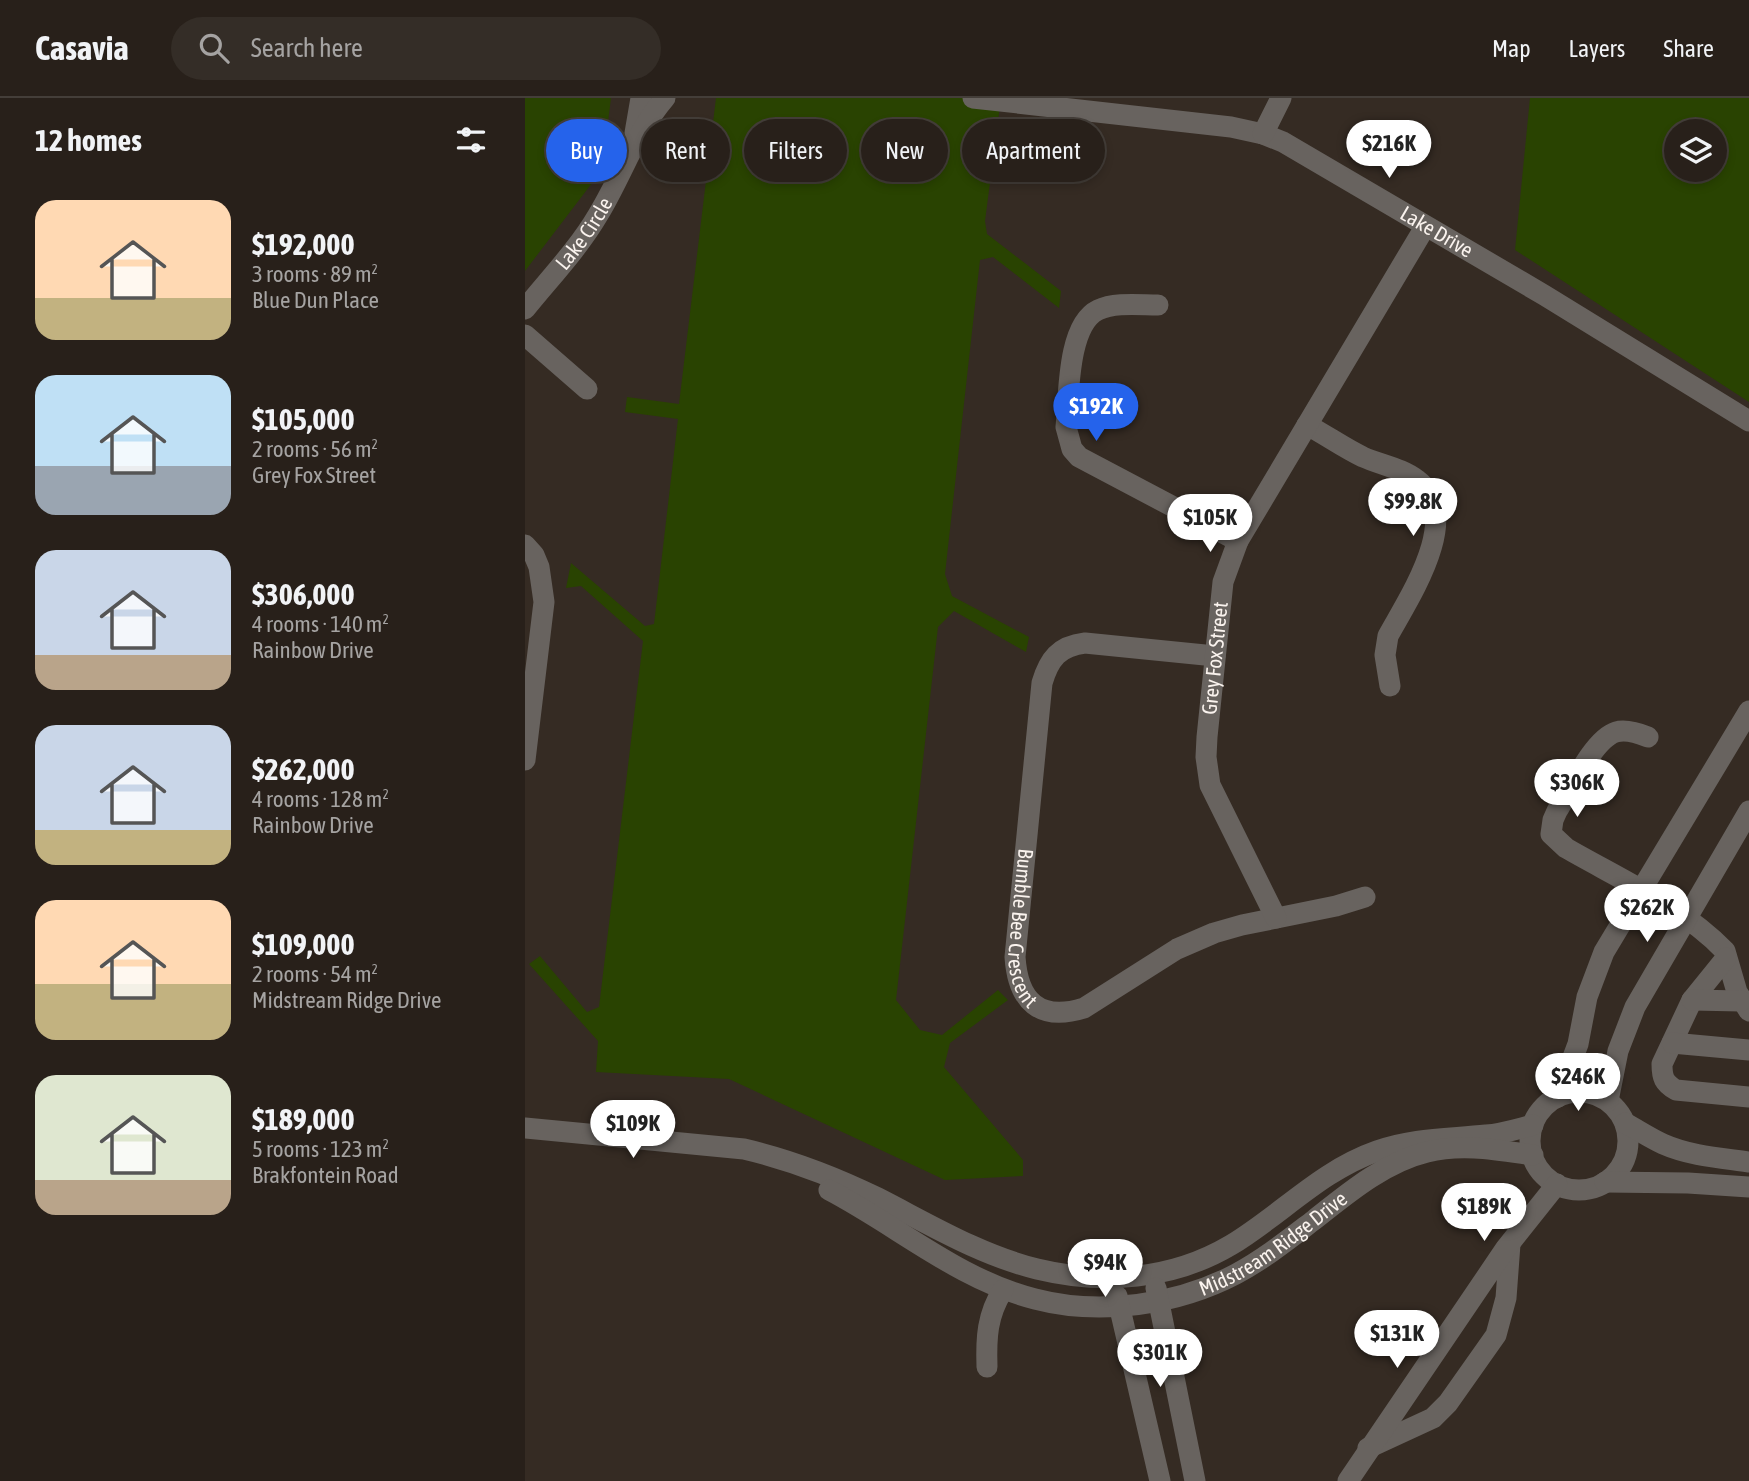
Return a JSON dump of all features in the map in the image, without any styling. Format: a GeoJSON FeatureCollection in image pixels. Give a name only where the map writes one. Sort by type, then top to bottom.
{"type":"FeatureCollection","features":[{"type":"Feature","properties":{"kind":"street","name":"Lake Circle"},"geometry":{"type":"LineString","coordinates":[[630,149],[639,121],[641,98]]}},
{"type":"Feature","properties":{"kind":"street","name":"Lake Circle"},"geometry":{"type":"LineString","coordinates":[[525,309],[576,247],[597,216],[630,149],[665,98]]}},
{"type":"Feature","properties":{"kind":"street","name":"Lake Drive"},"geometry":{"type":"LineString","coordinates":[[972,98],[1231,127],[1263,134],[1306,154],[1749,421]]}},
{"type":"Feature","properties":{"kind":"street"},"geometry":{"type":"LineString","coordinates":[[1263,134],[1280,98]]}},
{"type":"Feature","properties":{"kind":"street","name":"Grey Fox Street"},"geometry":{"type":"LineString","coordinates":[[1276,918],[1210,785],[1206,757],[1223,582],[1238,541],[1425,227]]}},
{"type":"Feature","properties":{"kind":"street"},"geometry":{"type":"LineString","coordinates":[[1158,305],[1113,306],[1098,310],[1081,327],[1074,349],[1066,427],[1068,439],[1079,457],[1095,467],[1147,491],[1238,541]]}},
{"type":"Feature","properties":{"kind":"street"},"geometry":{"type":"LineString","coordinates":[[525,335],[587,389]]}},
{"type":"Feature","properties":{"kind":"street"},"geometry":{"type":"LineString","coordinates":[[1307,425],[1362,457],[1416,479],[1431,497],[1434,523],[1431,554],[1385,646],[1390,687]]}},
{"type":"Feature","properties":{"kind":"street"},"geometry":{"type":"LineString","coordinates":[[525,545],[534,555],[543,582],[542,626],[529,699],[525,760]]}},
{"type":"Feature","properties":{"kind":"street","name":"Bumble Bee Crescent"},"geometry":{"type":"LineString","coordinates":[[1215,656],[1085,643],[1071,645],[1053,657],[1042,683],[1015,957],[1018,984],[1032,1005],[1058,1013],[1070,1012],[1084,1008],[1193,942],[1227,929],[1336,906],[1365,897]]}},
{"type":"Feature","properties":{"kind":"street"},"geometry":{"type":"LineString","coordinates":[[1557,1097],[1578,1044],[1595,971],[1749,711]]}},
{"type":"Feature","properties":{"kind":"street"},"geometry":{"type":"LineString","coordinates":[[1648,737],[1625,731],[1615,732],[1598,744],[1557,811],[1551,834],[1556,841],[1687,918],[1725,951],[1745,1006],[1692,1000]]}},
{"type":"Feature","properties":{"kind":"street"},"geometry":{"type":"LineString","coordinates":[[1608,1101],[1618,1051],[1635,1007],[1749,811]]}},
{"type":"Feature","properties":{"kind":"street"},"geometry":{"type":"LineString","coordinates":[[1726,958],[1692,1000],[1663,1064],[1662,1075],[1666,1084],[1676,1090],[1749,1097]]}},
{"type":"Feature","properties":{"kind":"street"},"geometry":{"type":"LineString","coordinates":[[1672,1044],[1749,1050]]}},
{"type":"Feature","properties":{"kind":"street"},"geometry":{"type":"LineString","coordinates":[[1605,1182],[1618,1171],[1626,1156],[1628,1139],[1625,1123],[1608,1101],[1592,1093],[1574,1092],[1557,1097],[1545,1106],[1532,1125],[1530,1140],[1532,1155],[1544,1175],[1557,1184],[1581,1189],[1605,1182],[1749,1187]]}},
{"type":"Feature","properties":{"kind":"street"},"geometry":{"type":"LineString","coordinates":[[1625,1123],[1679,1149],[1749,1162]]}},
{"type":"Feature","properties":{"kind":"street","name":"Midstream Ridge Drive"},"geometry":{"type":"LineString","coordinates":[[525,1128],[744,1149],[774,1156],[830,1177],[997,1257],[1069,1276],[1113,1279],[1152,1275],[1178,1268],[1231,1245],[1326,1176],[1376,1151],[1408,1141],[1486,1135],[1532,1125]]}},
{"type":"Feature","properties":{"kind":"street","name":"Midstream Ridge Drive"},"geometry":{"type":"LineString","coordinates":[[744,1149],[846,1199],[964,1271],[1003,1290],[1069,1306],[1119,1307],[1207,1287],[1237,1274],[1273,1251],[1360,1184],[1406,1158],[1459,1147],[1532,1155]]}},
{"type":"Feature","properties":{"kind":"street"},"geometry":{"type":"LineString","coordinates":[[1348,1481],[1511,1242],[1557,1184]]}},
{"type":"Feature","properties":{"kind":"street"},"geometry":{"type":"LineString","coordinates":[[1368,1448],[1433,1418],[1448,1403],[1496,1335],[1506,1298],[1511,1242]]}},
{"type":"Feature","properties":{"kind":"street"},"geometry":{"type":"LineString","coordinates":[[1152,1275],[1195,1481]]}},
{"type":"Feature","properties":{"kind":"street"},"geometry":{"type":"LineString","coordinates":[[1113,1279],[1160,1481]]}},
{"type":"Feature","properties":{"kind":"street"},"geometry":{"type":"LineString","coordinates":[[987,1367],[988,1324],[993,1305],[1003,1290]]}},
{"type":"Feature","properties":{"kind":"green space"},"geometry":{"type":"Polygon","coordinates":[[[525,98],[611,98],[608,119],[546,119],[546,182],[593,182],[525,271],[525,98]]]}},
{"type":"Feature","properties":{"kind":"green space"},"geometry":{"type":"Polygon","coordinates":[[[716,98],[1001,98],[998,119],[962,119],[962,182],[990,182],[985,221],[987,234],[1061,291],[1059,308],[993,257],[980,260],[945,574],[952,596],[1029,637],[1026,652],[954,611],[938,627],[896,1000],[920,1030],[942,1035],[998,990],[1008,1000],[950,1043],[944,1067],[1023,1160],[1023,1176],[945,1180],[729,1079],[596,1072],[598,1041],[529,964],[540,956],[587,1012],[599,1007],[643,641],[581,586],[566,588],[571,563],[645,626],[654,624],[678,419],[625,412],[627,397],[679,404],[706,182],[730,182],[730,119],[713,119],[716,98]]]}},
{"type":"Feature","properties":{"kind":"green space"},"geometry":{"type":"Polygon","coordinates":[[[1530,98],[1749,98],[1749,402],[1515,250],[1530,98]]]}}]}
